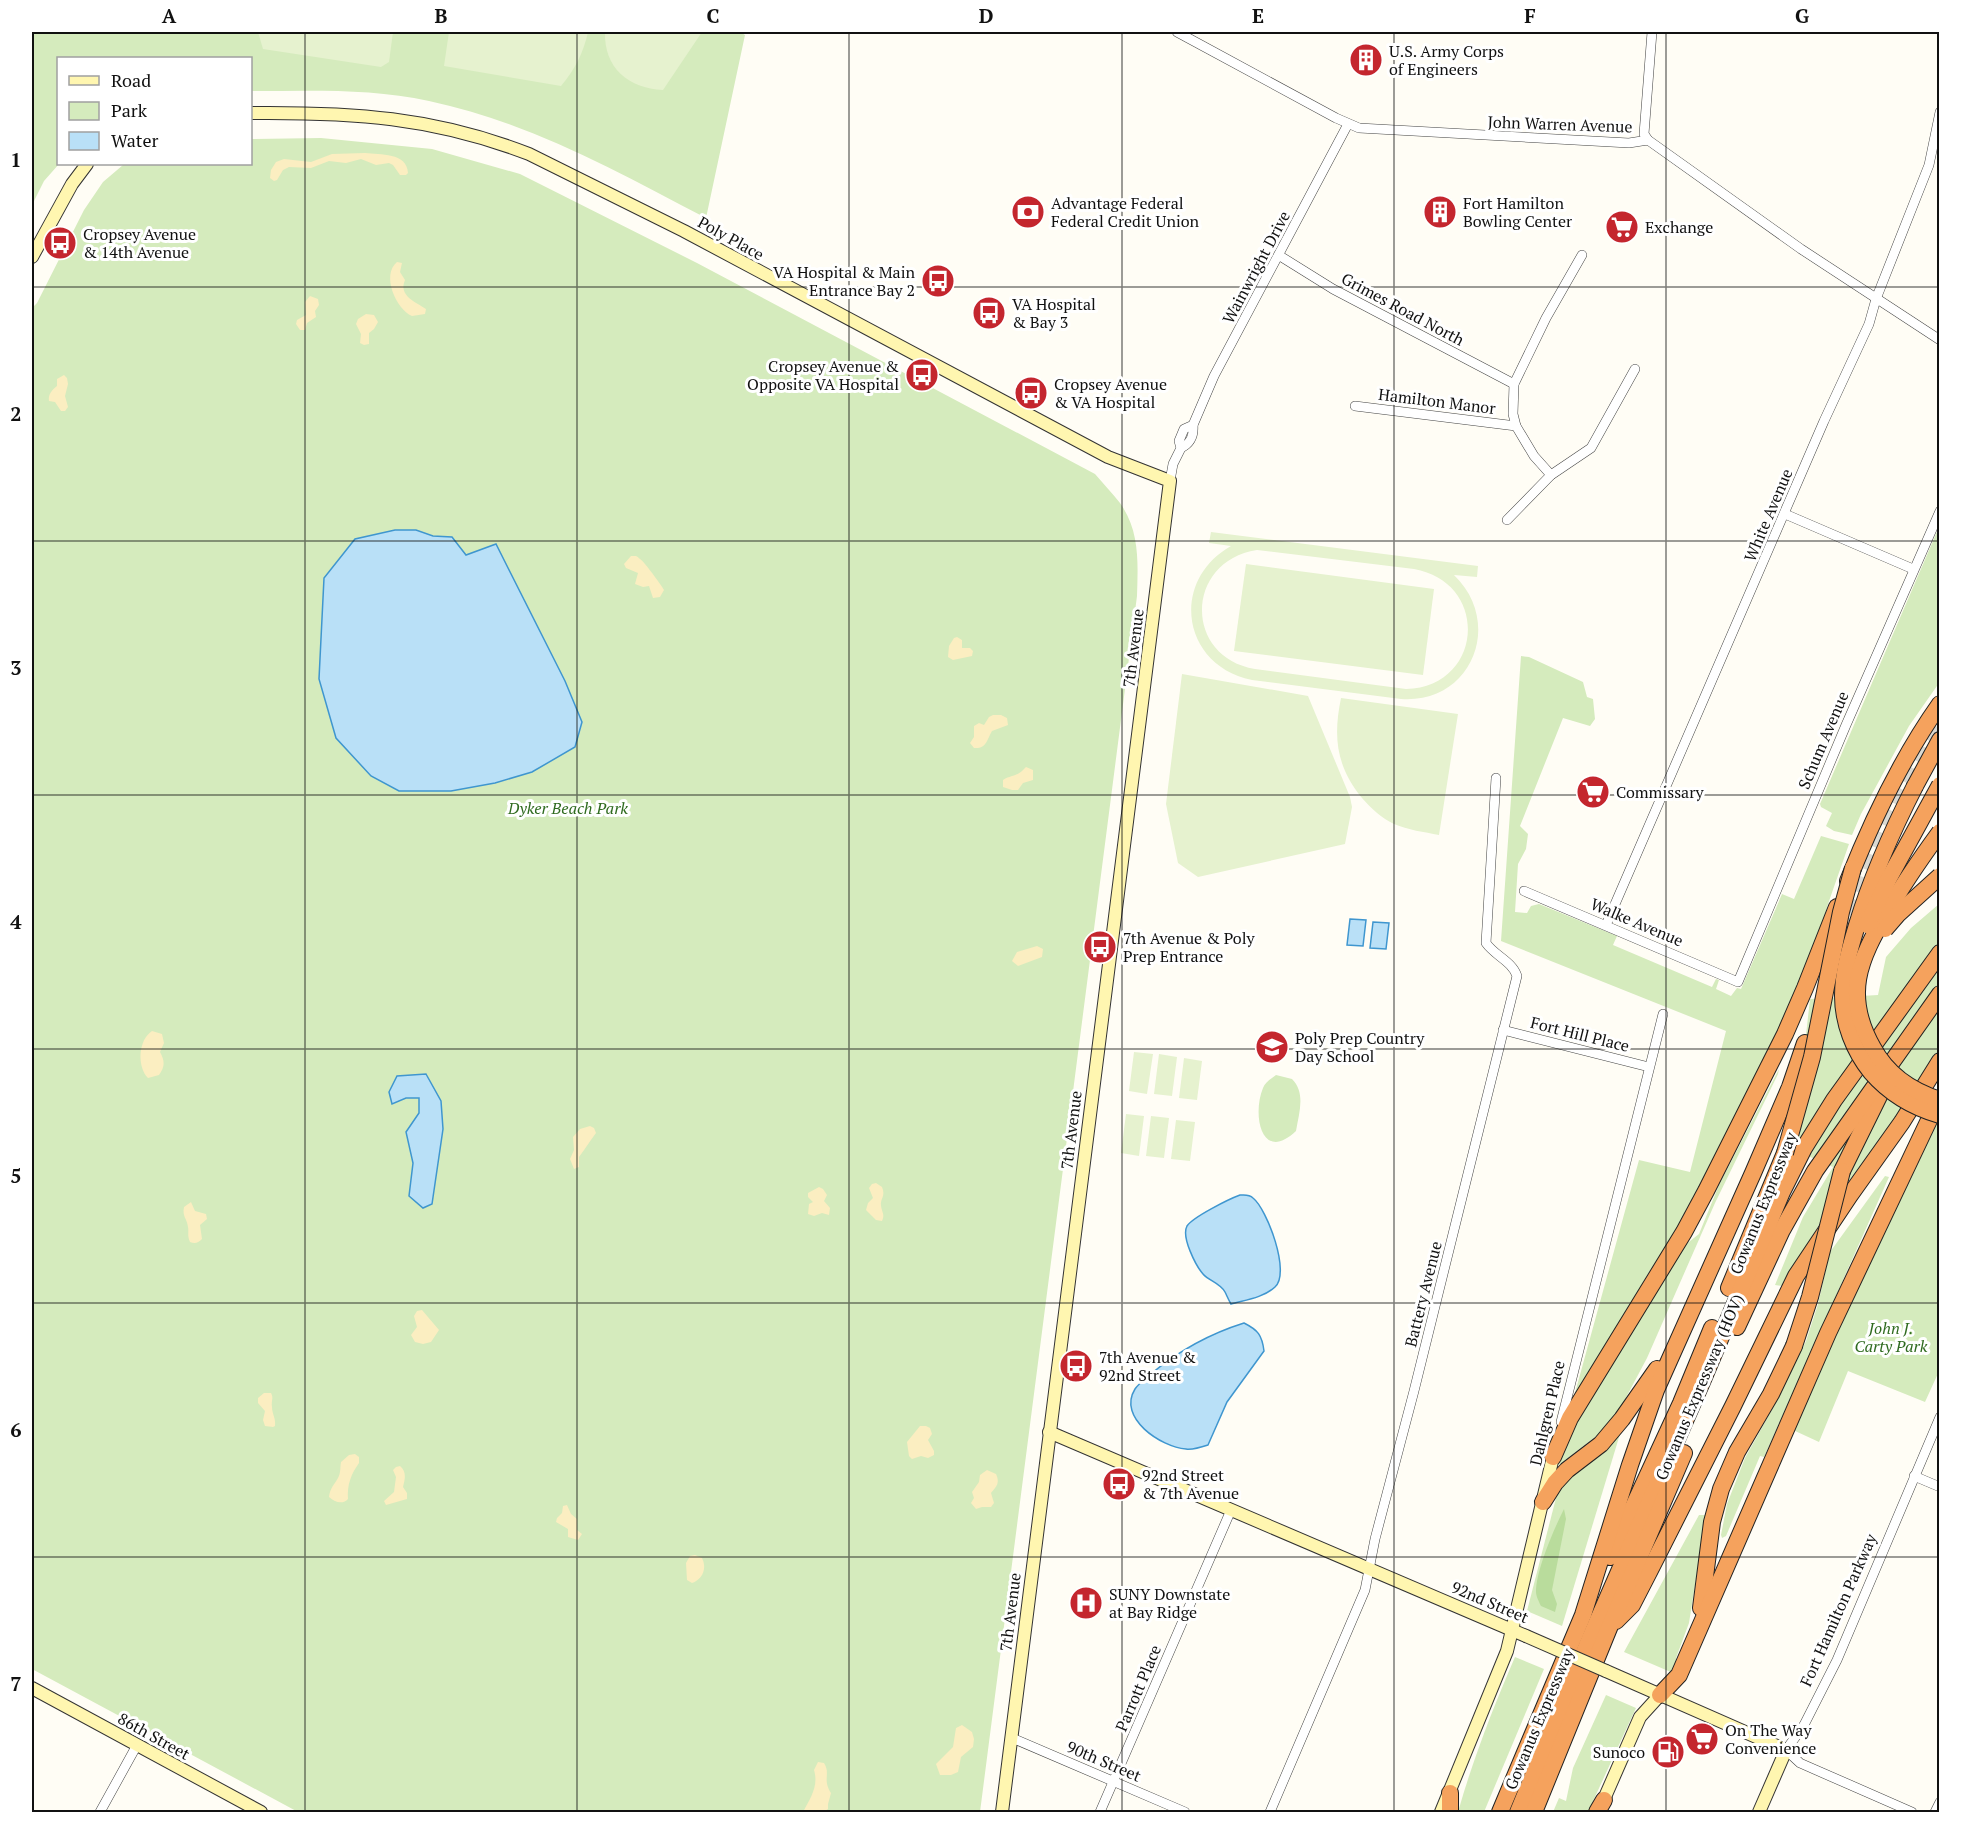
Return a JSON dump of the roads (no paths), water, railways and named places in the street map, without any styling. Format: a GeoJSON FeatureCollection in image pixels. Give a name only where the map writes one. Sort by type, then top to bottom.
{"type":"FeatureCollection","features":[{"type":"Feature","properties":{"kind":"highway","name":"Gowanus Expressway"},"geometry":{"type":"LineString","coordinates":[[1500,1812],[1578,1626],[1681,1403],[1785,1153],[1814,1048],[1841,912],[1853,868],[1893,779],[1940,704]]}},
{"type":"Feature","properties":{"kind":"highway"},"geometry":{"type":"LineString","coordinates":[[1940,740],[1893,828],[1871,880],[1847,959],[1843,998],[1850,1033],[1869,1069],[1888,1090],[1898,1097],[1917,1108],[1940,1115]]}},
{"type":"Feature","properties":{"kind":"highway"},"geometry":{"type":"LineString","coordinates":[[1940,785],[1868,921],[1853,962],[1849,987],[1850,1009],[1855,1030],[1873,1065],[1900,1090],[1919,1101],[1940,1108]]}},
{"type":"Feature","properties":{"kind":"highway"},"geometry":{"type":"LineString","coordinates":[[1940,832],[1899,891],[1868,944],[1859,970],[1857,994],[1864,1030],[1883,1064],[1915,1090],[1940,1097]]}},
{"type":"Feature","properties":{"kind":"highway"},"geometry":{"type":"LineString","coordinates":[[1553,1457],[1570,1418],[1684,1232],[1785,1034],[1853,868]]}},
{"type":"Feature","properties":{"kind":"highway"},"geometry":{"type":"LineString","coordinates":[[1940,876],[1898,914],[1880,936],[1867,962],[1863,993],[1869,1028],[1887,1059],[1907,1078],[1940,1097]]}},
{"type":"Feature","properties":{"kind":"highway","name":"Gowanus Expressway (HOV)"},"geometry":{"type":"LineString","coordinates":[[1518,1812],[1590,1638],[1698,1393],[1764,1235],[1804,1148],[1882,1031],[1940,953]]}},
{"type":"Feature","properties":{"kind":"highway","name":"Gowanus Expressway"},"geometry":{"type":"LineString","coordinates":[[1534,1812],[1609,1628],[1742,1315],[1782,1230],[1828,1152],[1940,994]]}},
{"type":"Feature","properties":{"kind":"highway"},"geometry":{"type":"LineString","coordinates":[[1697,1630],[1712,1522],[1721,1489],[1737,1452],[1771,1394],[1794,1346],[1810,1297],[1842,1171],[1865,1122],[1919,1026]]}},
{"type":"Feature","properties":{"kind":"highway","name":"Gowanus Expressway"},"geometry":{"type":"LineString","coordinates":[[1578,1626],[1656,1390],[1773,1125],[1805,1043]]}},
{"type":"Feature","properties":{"kind":"highway","name":"Gowanus Expressway"},"geometry":{"type":"LineString","coordinates":[[1609,1628],[1632,1605],[1728,1417],[1796,1276],[1850,1194],[1902,1122],[1940,1061]]}},
{"type":"Feature","properties":{"kind":"highway"},"geometry":{"type":"LineString","coordinates":[[1660,1695],[1679,1675],[1828,1333],[1940,1097]]}},
{"type":"Feature","properties":{"kind":"highway"},"geometry":{"type":"LineString","coordinates":[[1543,1502],[1567,1470],[1601,1444],[1622,1419],[1653,1375],[1688,1317]]}},
{"type":"Feature","properties":{"kind":"highway"},"geometry":{"type":"LineString","coordinates":[[1449,1812],[1450,1793]]}},
{"type":"Feature","properties":{"kind":"main road","name":"Poly Place"},"geometry":{"type":"LineString","coordinates":[[252,113],[325,113],[395,118],[447,128],[529,154],[684,231],[1108,457],[1170,482]]}},
{"type":"Feature","properties":{"kind":"main road"},"geometry":{"type":"LineString","coordinates":[[33,253],[72,184],[86,165]]}},
{"type":"Feature","properties":{"kind":"main road","name":"7th Avenue"},"geometry":{"type":"LineString","coordinates":[[1002,1812],[1170,482]]}},
{"type":"Feature","properties":{"kind":"main road","name":"92nd Street"},"geometry":{"type":"LineString","coordinates":[[1049,1432],[1512,1629],[1641,1688],[1786,1750]]}},
{"type":"Feature","properties":{"kind":"main road","name":"Dahlgren Place"},"geometry":{"type":"LineString","coordinates":[[1441,1812],[1507,1651],[1553,1457]]}},
{"type":"Feature","properties":{"kind":"main road","name":"86th Street"},"geometry":{"type":"LineString","coordinates":[[32,1688],[261,1812]]}},
{"type":"Feature","properties":{"kind":"main road"},"geometry":{"type":"LineString","coordinates":[[1600,1808],[1640,1717],[1660,1695]]}},
{"type":"Feature","properties":{"kind":"main road","name":"Fort Hamilton Parkway"},"geometry":{"type":"LineString","coordinates":[[1759,1812],[1786,1750]]}},
{"type":"Feature","properties":{"kind":"street","name":"John Warren Avenue"},"geometry":{"type":"LineString","coordinates":[[1177,32],[1359,128],[1629,143],[1648,140],[1801,249],[1940,340]]}},
{"type":"Feature","properties":{"kind":"street"},"geometry":{"type":"LineString","coordinates":[[1648,140],[1644,134],[1652,32]]}},
{"type":"Feature","properties":{"kind":"street","name":"White Avenue"},"geometry":{"type":"LineString","coordinates":[[1606,925],[1824,421],[1866,332],[1876,299],[1929,165],[1940,112]]}},
{"type":"Feature","properties":{"kind":"street","name":"Wainwright Drive"},"geometry":{"type":"LineString","coordinates":[[1180,451],[1188,445],[1194,433],[1193,425],[1214,376],[1280,256],[1348,124]]}},
{"type":"Feature","properties":{"kind":"street"},"geometry":{"type":"LineString","coordinates":[[1929,165],[1940,171]]}},
{"type":"Feature","properties":{"kind":"street"},"geometry":{"type":"LineString","coordinates":[[1551,475],[1534,456],[1516,426],[1513,414],[1514,384],[1546,318],[1582,255]]}},
{"type":"Feature","properties":{"kind":"street","name":"Grimes Road North"},"geometry":{"type":"LineString","coordinates":[[1280,256],[1333,289],[1514,384]]}},
{"type":"Feature","properties":{"kind":"street"},"geometry":{"type":"LineString","coordinates":[[1507,520],[1551,475],[1591,448],[1635,369]]}},
{"type":"Feature","properties":{"kind":"street","name":"Hamilton Manor"},"geometry":{"type":"LineString","coordinates":[[1355,406],[1516,426]]}},
{"type":"Feature","properties":{"kind":"street","name":"7th Avenue"},"geometry":{"type":"LineString","coordinates":[[1170,482],[1173,465],[1180,451]]}},
{"type":"Feature","properties":{"kind":"street","name":"Schum Avenue"},"geometry":{"type":"LineString","coordinates":[[1738,982],[1913,569],[1940,511]]}},
{"type":"Feature","properties":{"kind":"street"},"geometry":{"type":"LineString","coordinates":[[1785,514],[1913,569]]}},
{"type":"Feature","properties":{"kind":"street","name":"Battery Avenue"},"geometry":{"type":"LineString","coordinates":[[1270,1812],[1365,1590],[1517,976],[1514,967],[1491,951],[1486,943],[1496,778]]}},
{"type":"Feature","properties":{"kind":"street","name":"Walke Avenue"},"geometry":{"type":"LineString","coordinates":[[1524,891],[1738,982]]}},
{"type":"Feature","properties":{"kind":"street","name":"Dahlgren Place"},"geometry":{"type":"LineString","coordinates":[[1553,1457],[1663,1014]]}},
{"type":"Feature","properties":{"kind":"street","name":"Fort Hill Place"},"geometry":{"type":"LineString","coordinates":[[1503,1030],[1649,1067]]}},
{"type":"Feature","properties":{"kind":"street","name":"Fort Hamilton Parkway"},"geometry":{"type":"LineString","coordinates":[[1786,1750],[1804,1725],[1838,1660],[1940,1417]]}},
{"type":"Feature","properties":{"kind":"street"},"geometry":{"type":"LineString","coordinates":[[1914,1476],[1940,1487]]}},
{"type":"Feature","properties":{"kind":"street","name":"Parrott Place"},"geometry":{"type":"LineString","coordinates":[[1100,1812],[1231,1509]]}},
{"type":"Feature","properties":{"kind":"street","name":"90th Street"},"geometry":{"type":"LineString","coordinates":[[1012,1738],[1185,1812]]}},
{"type":"Feature","properties":{"kind":"street"},"geometry":{"type":"LineString","coordinates":[[100,1812],[137,1745]]}},
{"type":"Feature","properties":{"kind":"street","name":"92nd Street"},"geometry":{"type":"LineString","coordinates":[[1786,1750],[1800,1763],[1912,1812]]}},
{"type":"Feature","properties":{"kind":"street"},"geometry":{"type":"LineString","coordinates":[[1935,1812],[1940,1802]]}},
{"type":"Feature","properties":{"kind":"water"},"geometry":{"type":"Polygon","coordinates":[[[395,530],[416,530],[433,536],[452,537],[466,555],[496,544],[565,681],[582,722],[575,747],[532,772],[495,783],[451,791],[399,791],[371,776],[336,738],[319,679],[324,578],[355,539],[395,530]]]}},
{"type":"Feature","properties":{"kind":"water"},"geometry":{"type":"Polygon","coordinates":[[[1350,919],[1366,920],[1363,946],[1347,945],[1350,919]]]}},
{"type":"Feature","properties":{"kind":"water"},"geometry":{"type":"Polygon","coordinates":[[[1373,922],[1389,923],[1386,949],[1370,948],[1373,922]]]}},
{"type":"Feature","properties":{"kind":"water"},"geometry":{"type":"Polygon","coordinates":[[[426,1074],[441,1101],[443,1129],[432,1204],[423,1208],[409,1196],[413,1163],[406,1132],[419,1113],[419,1098],[406,1098],[392,1104],[389,1092],[397,1076],[426,1074]]]}},
{"type":"Feature","properties":{"kind":"water"},"geometry":{"type":"Polygon","coordinates":[[[1240,1195],[1251,1197],[1259,1204],[1265,1215],[1275,1241],[1280,1269],[1279,1280],[1270,1291],[1231,1304],[1223,1289],[1200,1270],[1190,1251],[1186,1231],[1187,1226],[1196,1218],[1240,1195]]]}},
{"type":"Feature","properties":{"kind":"water"},"geometry":{"type":"Polygon","coordinates":[[[1244,1323],[1259,1334],[1264,1351],[1227,1402],[1208,1445],[1191,1449],[1176,1447],[1154,1437],[1144,1429],[1132,1410],[1131,1400],[1135,1389],[1184,1350],[1219,1332],[1244,1323]]]}},
{"type":"Feature","properties":{"kind":"tunnel"},"geometry":{"type":"LineString","coordinates":[[1841,937],[1883,825],[1909,771],[1940,719]]}},
{"type":"Feature","properties":{"kind":"place","name":"U.S. Army Corps of Engineers"},"geometry":{"type":"Point","coordinates":[1366,60]}},
{"type":"Feature","properties":{"kind":"place","name":"Advantage Federal Federal Credit Union"},"geometry":{"type":"Point","coordinates":[1028,212]}},
{"type":"Feature","properties":{"kind":"place","name":"Fort Hamilton Bowling Center"},"geometry":{"type":"Point","coordinates":[1440,212]}},
{"type":"Feature","properties":{"kind":"place","name":"Exchange"},"geometry":{"type":"Point","coordinates":[1622,227]}},
{"type":"Feature","properties":{"kind":"place","name":"Cropsey Avenue & 14th Avenue"},"geometry":{"type":"Point","coordinates":[60,243]}},
{"type":"Feature","properties":{"kind":"place","name":"VA Hospital & Main Entrance Bay 2"},"geometry":{"type":"Point","coordinates":[938,281]}},
{"type":"Feature","properties":{"kind":"place","name":"VA Hospital & Bay 3"},"geometry":{"type":"Point","coordinates":[989,313]}},
{"type":"Feature","properties":{"kind":"place","name":"Cropsey Avenue & Opposite VA Hospital"},"geometry":{"type":"Point","coordinates":[922,375]}},
{"type":"Feature","properties":{"kind":"place","name":"Cropsey Avenue & VA Hospital"},"geometry":{"type":"Point","coordinates":[1031,393]}},
{"type":"Feature","properties":{"kind":"place","name":"Commissary"},"geometry":{"type":"Point","coordinates":[1593,792]}},
{"type":"Feature","properties":{"kind":"place","name":"7th Avenue & Poly Prep Entrance"},"geometry":{"type":"Point","coordinates":[1100,947]}},
{"type":"Feature","properties":{"kind":"place","name":"Poly Prep Country Day School"},"geometry":{"type":"Point","coordinates":[1272,1047]}},
{"type":"Feature","properties":{"kind":"place","name":"7th Avenue & 92nd Street"},"geometry":{"type":"Point","coordinates":[1076,1366]}},
{"type":"Feature","properties":{"kind":"place","name":"92nd Street & 7th Avenue"},"geometry":{"type":"Point","coordinates":[1119,1484]}},
{"type":"Feature","properties":{"kind":"place","name":"SUNY Downstate at Bay Ridge"},"geometry":{"type":"Point","coordinates":[1086,1603]}},
{"type":"Feature","properties":{"kind":"place","name":"On The Way Convenience"},"geometry":{"type":"Point","coordinates":[1702,1739]}},
{"type":"Feature","properties":{"kind":"place","name":"Sunoco"},"geometry":{"type":"Point","coordinates":[1668,1752]}},
{"type":"Feature","properties":{"kind":"park label","name":"Dyker Beach Park"},"geometry":{"type":"Point","coordinates":[568,808]}},
{"type":"Feature","properties":{"kind":"park label","name":"John J. Carty Park"},"geometry":{"type":"Point","coordinates":[1891,1337]}}]}
